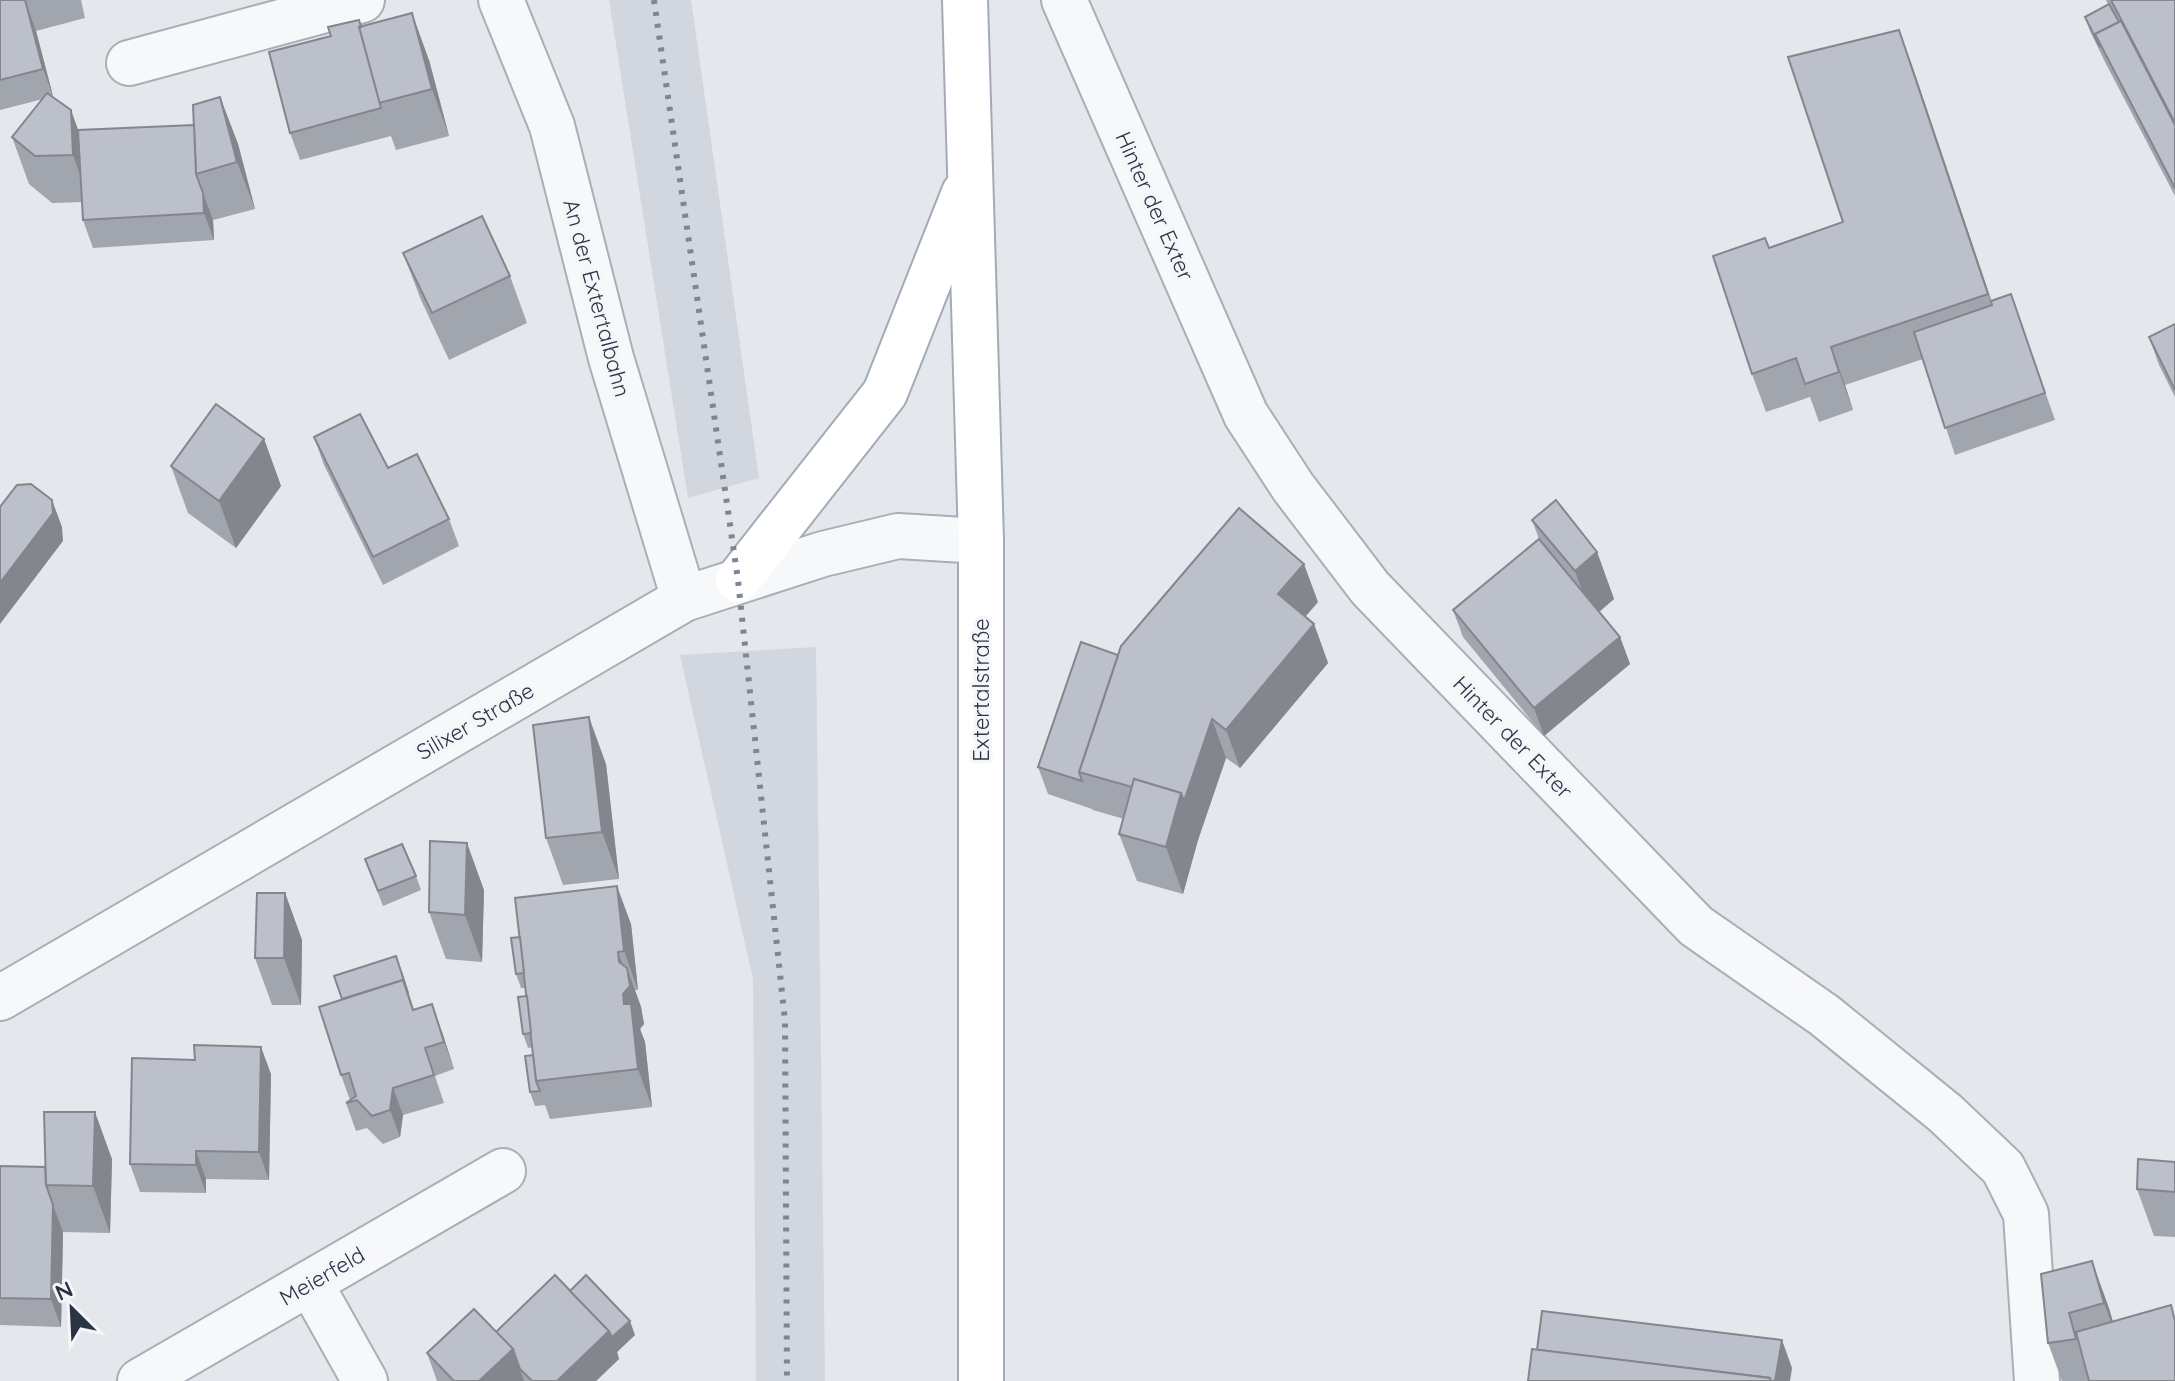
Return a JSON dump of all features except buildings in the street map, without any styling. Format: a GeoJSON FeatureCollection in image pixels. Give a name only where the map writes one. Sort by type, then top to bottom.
{"type":"FeatureCollection","features":[{"type":"Feature","properties":{"kind":"main road","name":"Extertalstraße"},"geometry":{"type":"LineString","coordinates":[[965,0],[981,541],[981,1381]]}},
{"type":"Feature","properties":{"kind":"main road"},"geometry":{"type":"LineString","coordinates":[[738,580],[885,393],[971,176]]}},
{"type":"Feature","properties":{"kind":"street"},"geometry":{"type":"LineString","coordinates":[[129,63],[362,0]]}},
{"type":"Feature","properties":{"kind":"street","name":"An der Extertalbahn"},"geometry":{"type":"LineString","coordinates":[[501,0],[552,126],[611,358],[684,599]]}},
{"type":"Feature","properties":{"kind":"street","name":"Hinter der Exter"},"geometry":{"type":"LineString","coordinates":[[1064,0],[1246,415],[1293,487],[1370,588],[1696,926],[1824,1015],[1945,1113],[2003,1168],[2026,1214],[2037,1381]]}},
{"type":"Feature","properties":{"kind":"street","name":"Silixer Straße"},"geometry":{"type":"LineString","coordinates":[[0,998],[684,599],[823,554],[898,536],[981,541]]}},
{"type":"Feature","properties":{"kind":"street","name":"Meierfeld"},"geometry":{"type":"LineString","coordinates":[[140,1381],[503,1171]]}},
{"type":"Feature","properties":{"kind":"street"},"geometry":{"type":"LineString","coordinates":[[310,1283],[365,1381]]}},
{"type":"Feature","properties":{"kind":"shaded area"},"geometry":{"type":"Polygon","coordinates":[[[609,0],[691,0],[759,478],[688,498],[609,0]]]}},
{"type":"Feature","properties":{"kind":"shaded area"},"geometry":{"type":"Polygon","coordinates":[[[816,647],[825,1381],[756,1381],[753,979],[680,655],[816,647]]]}},
{"type":"Feature","properties":{"kind":"railway"},"geometry":{"type":"LineString","coordinates":[[654,0],[738,580],[785,1021],[787,1381]]}}]}
